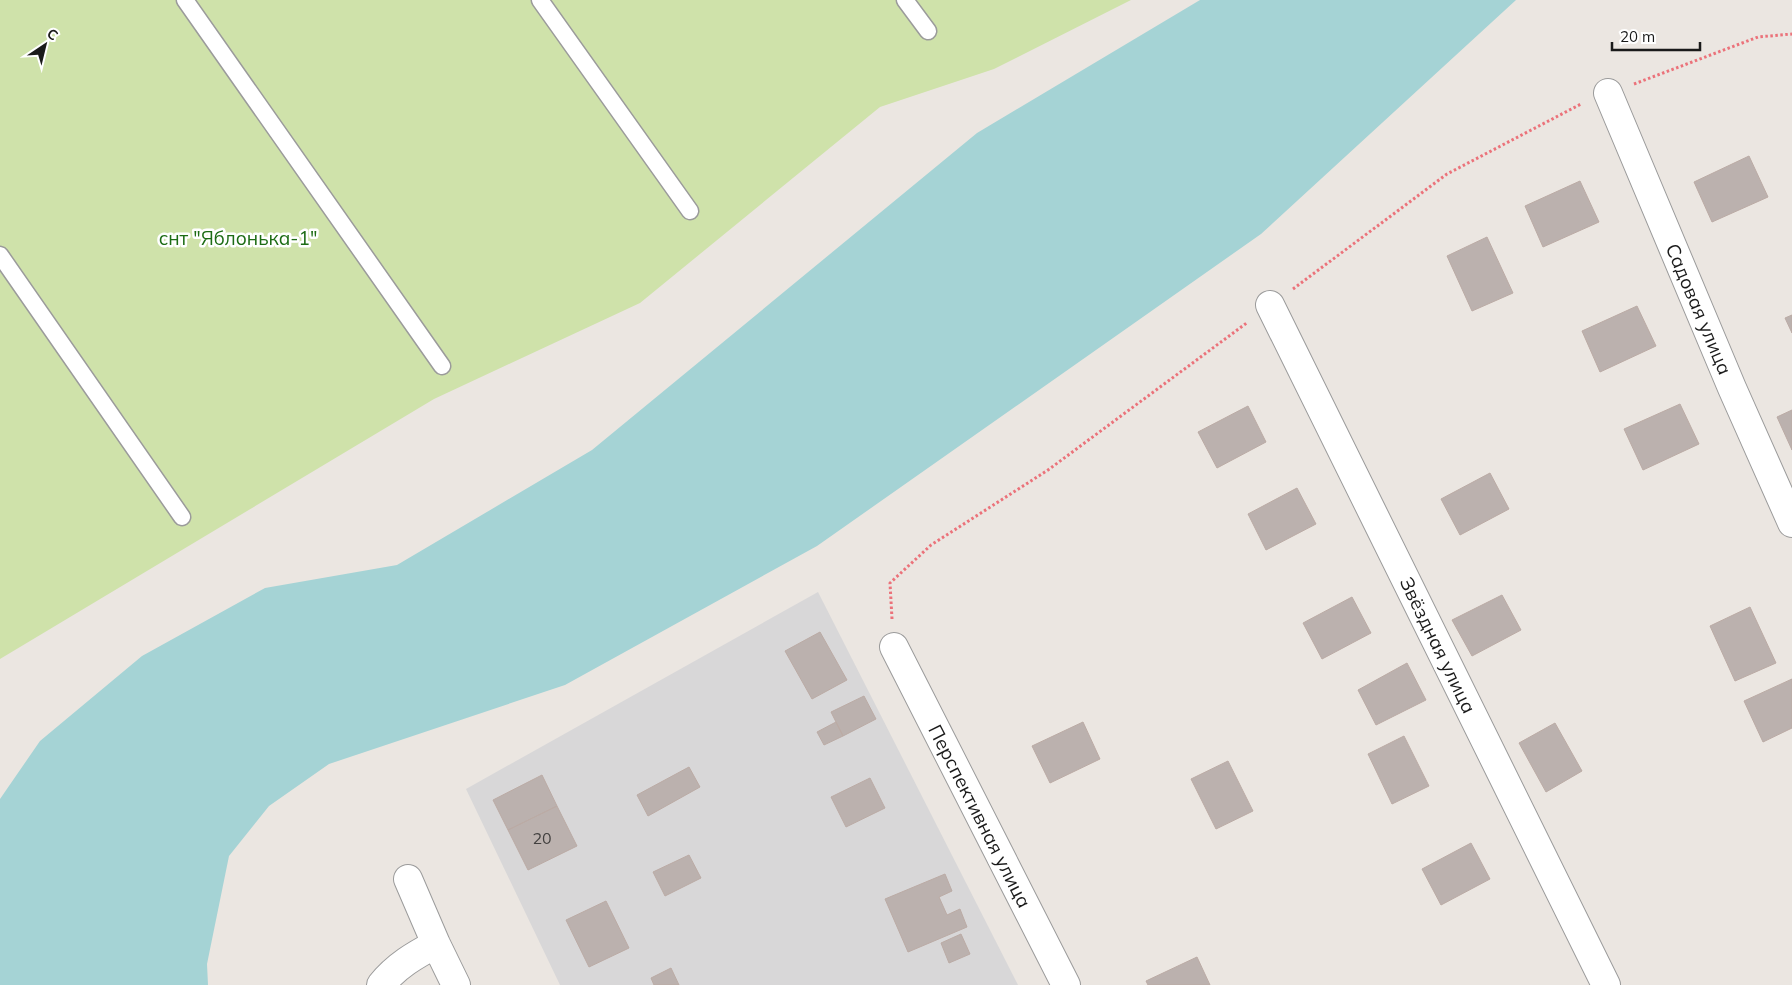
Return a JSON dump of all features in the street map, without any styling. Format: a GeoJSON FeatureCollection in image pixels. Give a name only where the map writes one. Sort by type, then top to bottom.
{"type":"FeatureCollection","features":[{"type":"Feature","properties":{"kind":"street","name":"Садовая улица"},"geometry":{"type":"LineString","coordinates":[[1608,93],[1732,388],[1792,523]]}},
{"type":"Feature","properties":{"kind":"street","name":"Звёздная улица"},"geometry":{"type":"LineString","coordinates":[[1270,305],[1606,985]]}},
{"type":"Feature","properties":{"kind":"street","name":"Перспективная улица"},"geometry":{"type":"LineString","coordinates":[[894,647],[1066,985]]}},
{"type":"Feature","properties":{"kind":"street"},"geometry":{"type":"LineString","coordinates":[[408,879],[456,985]]}},
{"type":"Feature","properties":{"kind":"street"},"geometry":{"type":"LineString","coordinates":[[382,985],[409,958],[436,944]]}},
{"type":"Feature","properties":{"kind":"lane"},"geometry":{"type":"LineString","coordinates":[[185,0],[442,366]]}},
{"type":"Feature","properties":{"kind":"lane"},"geometry":{"type":"LineString","coordinates":[[540,0],[690,211]]}},
{"type":"Feature","properties":{"kind":"lane"},"geometry":{"type":"LineString","coordinates":[[905,0],[928,31]]}},
{"type":"Feature","properties":{"kind":"lane"},"geometry":{"type":"LineString","coordinates":[[0,255],[182,517]]}},
{"type":"Feature","properties":{"kind":"shaded area"},"geometry":{"type":"Polygon","coordinates":[[[818,592],[1018,985],[560,985],[466,789],[818,592]]]}},
{"type":"Feature","properties":{"kind":"green space","name":"снт \"Яблонька-1\""},"geometry":{"type":"Polygon","coordinates":[[[0,0],[1131,0],[994,69],[880,107],[640,303],[434,399],[0,659],[0,0]]]}},
{"type":"Feature","properties":{"kind":"water"},"geometry":{"type":"Polygon","coordinates":[[[1200,0],[1516,0],[1261,234],[817,546],[565,685],[329,764],[269,806],[229,856],[207,964],[208,985],[0,985],[0,799],[40,741],[142,656],[265,588],[397,565],[592,450],[977,133],[1200,0]]]}},
{"type":"Feature","properties":{"kind":"building"},"geometry":{"type":"Polygon","coordinates":[[[1749,156],[1768,197],[1712,222],[1694,182],[1749,156]]]}},
{"type":"Feature","properties":{"kind":"building"},"geometry":{"type":"Polygon","coordinates":[[[1580,181],[1599,222],[1543,247],[1525,206],[1580,181]]]}},
{"type":"Feature","properties":{"kind":"building"},"geometry":{"type":"Polygon","coordinates":[[[1487,237],[1513,293],[1472,311],[1447,256],[1487,237]]]}},
{"type":"Feature","properties":{"kind":"building"},"geometry":{"type":"Polygon","coordinates":[[[1637,306],[1656,346],[1600,372],[1582,331],[1637,306]]]}},
{"type":"Feature","properties":{"kind":"building"},"geometry":{"type":"Polygon","coordinates":[[[1792,315],[1792,333],[1785,318],[1792,315]]]}},
{"type":"Feature","properties":{"kind":"building"},"geometry":{"type":"Polygon","coordinates":[[[1680,404],[1699,444],[1643,470],[1624,429],[1680,404]]]}},
{"type":"Feature","properties":{"kind":"building"},"geometry":{"type":"Polygon","coordinates":[[[1248,406],[1266,442],[1217,468],[1198,432],[1248,406]]]}},
{"type":"Feature","properties":{"kind":"building"},"geometry":{"type":"Polygon","coordinates":[[[1792,410],[1792,450],[1777,417],[1792,410]]]}},
{"type":"Feature","properties":{"kind":"building"},"geometry":{"type":"Polygon","coordinates":[[[1490,473],[1509,509],[1460,535],[1441,499],[1490,473]]]}},
{"type":"Feature","properties":{"kind":"building"},"geometry":{"type":"Polygon","coordinates":[[[1297,488],[1316,524],[1266,550],[1248,514],[1297,488]]]}},
{"type":"Feature","properties":{"kind":"building"},"geometry":{"type":"Polygon","coordinates":[[[1502,595],[1521,630],[1472,656],[1452,620],[1502,595]]]}},
{"type":"Feature","properties":{"kind":"building"},"geometry":{"type":"Polygon","coordinates":[[[1352,597],[1371,633],[1322,659],[1303,623],[1352,597]]]}},
{"type":"Feature","properties":{"kind":"building"},"geometry":{"type":"Polygon","coordinates":[[[1750,607],[1776,663],[1735,681],[1710,626],[1750,607]]]}},
{"type":"Feature","properties":{"kind":"building"},"geometry":{"type":"Polygon","coordinates":[[[820,632],[847,680],[812,699],[785,651],[820,632]]]}},
{"type":"Feature","properties":{"kind":"building"},"geometry":{"type":"Polygon","coordinates":[[[1407,663],[1426,700],[1376,725],[1358,690],[1407,663]]]}},
{"type":"Feature","properties":{"kind":"building"},"geometry":{"type":"Polygon","coordinates":[[[1792,679],[1792,728],[1763,742],[1744,701],[1792,679]]]}},
{"type":"Feature","properties":{"kind":"building"},"geometry":{"type":"Polygon","coordinates":[[[864,696],[876,719],[843,736],[831,712],[864,696]]]}},
{"type":"Feature","properties":{"kind":"building"},"geometry":{"type":"Polygon","coordinates":[[[836,722],[843,736],[824,745],[817,732],[836,722]]]}},
{"type":"Feature","properties":{"kind":"building"},"geometry":{"type":"Polygon","coordinates":[[[1083,722],[1100,759],[1050,783],[1032,746],[1083,722]]]}},
{"type":"Feature","properties":{"kind":"building"},"geometry":{"type":"Polygon","coordinates":[[[1555,723],[1582,771],[1546,792],[1519,743],[1555,723]]]}},
{"type":"Feature","properties":{"kind":"building"},"geometry":{"type":"Polygon","coordinates":[[[1404,736],[1429,786],[1392,804],[1368,754],[1404,736]]]}},
{"type":"Feature","properties":{"kind":"building"},"geometry":{"type":"Polygon","coordinates":[[[1228,761],[1253,811],[1216,829],[1191,779],[1228,761]]]}},
{"type":"Feature","properties":{"kind":"building"},"geometry":{"type":"Polygon","coordinates":[[[689,767],[700,787],[648,816],[637,795],[689,767]]]}},
{"type":"Feature","properties":{"kind":"building"},"geometry":{"type":"Polygon","coordinates":[[[542,775],[557,806],[508,830],[493,800],[542,775]]]}},
{"type":"Feature","properties":{"kind":"building"},"geometry":{"type":"Polygon","coordinates":[[[870,778],[885,808],[846,827],[831,797],[870,778]]]}},
{"type":"Feature","properties":{"kind":"building"},"geometry":{"type":"Polygon","coordinates":[[[557,806],[577,846],[528,870],[508,830],[557,806]]]}},
{"type":"Feature","properties":{"kind":"building"},"geometry":{"type":"Polygon","coordinates":[[[1471,843],[1490,879],[1441,905],[1422,869],[1471,843]]]}},
{"type":"Feature","properties":{"kind":"building"},"geometry":{"type":"Polygon","coordinates":[[[689,855],[701,878],[665,896],[653,872],[689,855]]]}},
{"type":"Feature","properties":{"kind":"building"},"geometry":{"type":"Polygon","coordinates":[[[945,874],[952,891],[939,897],[947,915],[960,909],[967,927],[908,952],[885,899],[945,874]]]}},
{"type":"Feature","properties":{"kind":"building"},"geometry":{"type":"Polygon","coordinates":[[[606,901],[629,948],[589,967],[566,920],[606,901]]]}},
{"type":"Feature","properties":{"kind":"building"},"geometry":{"type":"Polygon","coordinates":[[[961,934],[970,954],[949,963],[941,943],[961,934]]]}},
{"type":"Feature","properties":{"kind":"building"},"geometry":{"type":"Polygon","coordinates":[[[1197,957],[1210,985],[1148,985],[1146,981],[1197,957]]]}},
{"type":"Feature","properties":{"kind":"building"},"geometry":{"type":"Polygon","coordinates":[[[671,968],[679,985],[654,985],[651,978],[671,968]]]}}]}
